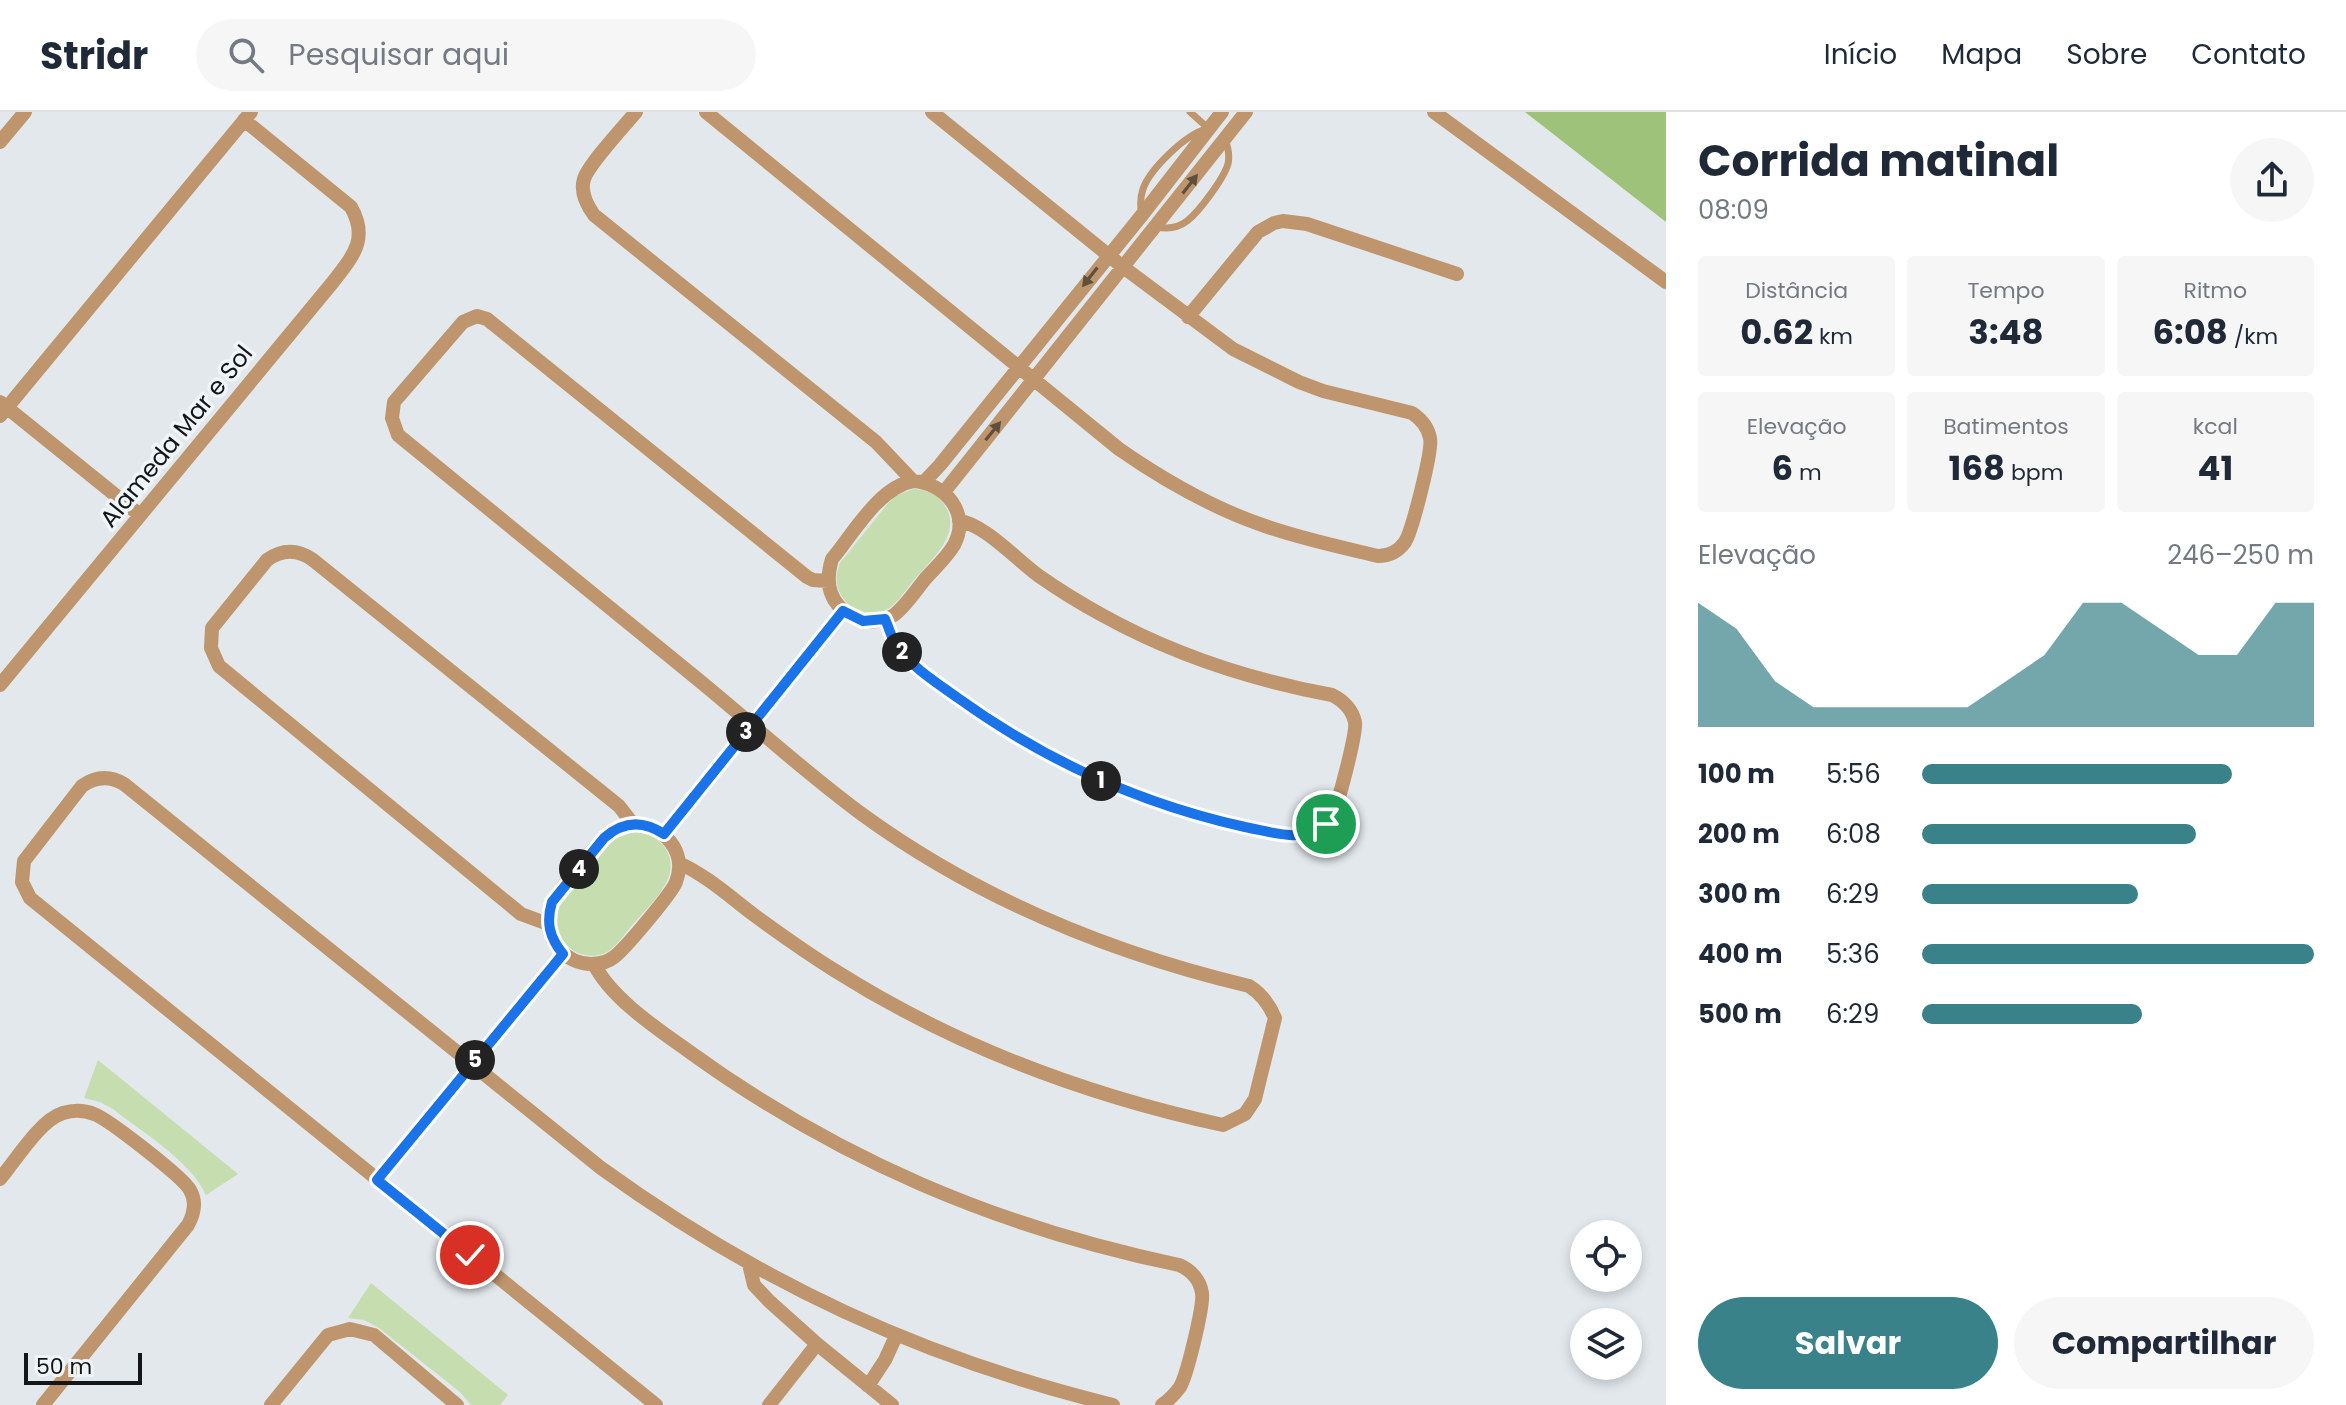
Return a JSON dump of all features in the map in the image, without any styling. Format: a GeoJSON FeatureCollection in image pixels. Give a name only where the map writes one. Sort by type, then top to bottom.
{"type":"FeatureCollection","features":[{"type":"Feature","properties":{"kind":"street"},"geometry":{"type":"LineString","coordinates":[[0,142],[25,112]]}},
{"type":"Feature","properties":{"kind":"street"},"geometry":{"type":"LineString","coordinates":[[636,112],[587,173],[583,193],[588,208],[876,442],[918,481],[944,492],[957,510],[959,532],[949,551],[896,614],[885,619],[863,621],[843,611],[835,603],[828,581],[832,559],[884,495],[902,483],[918,481],[1018,368],[1222,112]]}},
{"type":"Feature","properties":{"kind":"street"},"geometry":{"type":"LineString","coordinates":[[706,112],[1119,449],[1180,488],[1212,505],[1293,535],[1378,556],[1385,556],[1403,545],[1410,532],[1431,447],[1424,424],[1412,413],[1323,391],[1275,372],[1233,349],[1123,267],[932,112]]}},
{"type":"Feature","properties":{"kind":"street"},"geometry":{"type":"LineString","coordinates":[[944,492],[1246,112]]}},
{"type":"Feature","properties":{"kind":"street"},"geometry":{"type":"LineString","coordinates":[[1434,112],[1666,282]]}},
{"type":"Feature","properties":{"kind":"street"},"geometry":{"type":"LineString","coordinates":[[140,515],[2,409],[247,116]]}},
{"type":"Feature","properties":{"kind":"street","name":"Alameda Mar e Sol"},"geometry":{"type":"LineString","coordinates":[[0,685],[350,259],[360,240],[358,219],[351,207],[247,116]]}},
{"type":"Feature","properties":{"kind":"street"},"geometry":{"type":"LineString","coordinates":[[1209,129],[1211,140],[1218,143],[1225,139]]}},
{"type":"Feature","properties":{"kind":"street"},"geometry":{"type":"LineString","coordinates":[[1142,215],[1157,227]]}},
{"type":"Feature","properties":{"kind":"street"},"geometry":{"type":"LineString","coordinates":[[1188,317],[1258,232],[1283,221],[1307,224],[1457,274]]}},
{"type":"Feature","properties":{"kind":"street"},"geometry":{"type":"LineString","coordinates":[[679,863],[698,872],[792,942],[876,996],[1006,1059],[1105,1095],[1223,1125],[1245,1114],[1255,1099],[1275,1018],[1258,992],[1249,986],[1173,967],[1114,947],[1027,911],[943,867],[864,816],[398,435],[392,418],[394,402],[463,322],[477,316],[487,319],[807,577],[828,581]]}},
{"type":"Feature","properties":{"kind":"street"},"geometry":{"type":"LineString","coordinates":[[885,619],[896,646],[946,690],[1013,735],[1085,774],[1155,802],[1264,831],[1308,835],[1321,829],[1331,818],[1355,729],[1350,709],[1339,699],[1230,671],[1164,646],[1100,614],[1039,576],[977,526],[959,521]]}},
{"type":"Feature","properties":{"kind":"street"},"geometry":{"type":"LineString","coordinates":[[548,924],[521,914],[219,666],[211,648],[212,628],[267,560],[275,554],[293,551],[313,560],[619,806],[633,824]]}},
{"type":"Feature","properties":{"kind":"street"},"geometry":{"type":"LineString","coordinates":[[664,834],[843,611]]}},
{"type":"Feature","properties":{"kind":"street"},"geometry":{"type":"LineString","coordinates":[[656,1405],[30,898],[22,882],[24,861],[82,786],[88,781],[105,778],[124,784],[601,1168],[641,1197],[749,1264],[896,1336],[1022,1381],[1113,1405]]}},
{"type":"Feature","properties":{"kind":"street"},"geometry":{"type":"LineString","coordinates":[[633,824],[655,828],[664,834],[672,842],[679,863],[678,875],[669,894],[616,956],[594,964],[583,963],[563,954],[550,935],[548,924],[552,902],[604,838],[612,831],[633,824]]}},
{"type":"Feature","properties":{"kind":"street"},"geometry":{"type":"LineString","coordinates":[[377,1180],[563,954]]}},
{"type":"Feature","properties":{"kind":"street"},"geometry":{"type":"LineString","coordinates":[[594,964],[607,984],[674,1041],[764,1103],[859,1157],[1011,1221],[1086,1244],[1185,1268],[1200,1284],[1203,1302],[1183,1380],[1173,1397],[1162,1405]]}},
{"type":"Feature","properties":{"kind":"street"},"geometry":{"type":"LineString","coordinates":[[0,1179],[45,1125],[65,1112],[82,1111],[98,1115],[182,1180],[191,1191],[194,1205],[192,1219],[43,1405]]}},
{"type":"Feature","properties":{"kind":"street"},"geometry":{"type":"LineString","coordinates":[[749,1264],[754,1285],[769,1301],[892,1405]]}},
{"type":"Feature","properties":{"kind":"street"},"geometry":{"type":"LineString","coordinates":[[271,1405],[328,1335],[350,1329],[374,1335],[457,1405]]}},
{"type":"Feature","properties":{"kind":"street"},"geometry":{"type":"LineString","coordinates":[[868,1386],[896,1336]]}},
{"type":"Feature","properties":{"kind":"street"},"geometry":{"type":"LineString","coordinates":[[769,1405],[817,1344]]}},
{"type":"Feature","properties":{"kind":"lane"},"geometry":{"type":"LineString","coordinates":[[1190,112],[1209,129]]}},
{"type":"Feature","properties":{"kind":"lane"},"geometry":{"type":"LineString","coordinates":[[1157,227],[1179,226],[1200,208],[1227,167],[1229,153],[1225,139]]}},
{"type":"Feature","properties":{"kind":"green space"},"geometry":{"type":"Polygon","coordinates":[[[1525,112],[1666,112],[1666,222],[1525,112]]]}},
{"type":"Feature","properties":{"kind":"green space"},"geometry":{"type":"Polygon","coordinates":[[[914,489],[932,493],[945,506],[950,527],[947,536],[936,555],[892,606],[867,613],[856,609],[847,603],[837,586],[840,563],[890,501],[914,489]]]}},
{"type":"Feature","properties":{"kind":"green space"},"geometry":{"type":"Polygon","coordinates":[[[633,832],[652,836],[665,848],[670,858],[668,879],[656,898],[612,948],[594,956],[576,952],[564,942],[559,932],[557,917],[560,906],[610,844],[633,832]]]}},
{"type":"Feature","properties":{"kind":"green space"},"geometry":{"type":"Polygon","coordinates":[[[98,1060],[238,1174],[206,1195],[189,1170],[165,1148],[113,1109],[84,1098],[98,1060]]]}},
{"type":"Feature","properties":{"kind":"green space"},"geometry":{"type":"Polygon","coordinates":[[[371,1283],[508,1395],[500,1405],[471,1405],[460,1392],[379,1328],[364,1320],[348,1318],[371,1283]]]}},
{"type":"Feature","properties":{"kind":"route"},"geometry":{"type":"LineString","coordinates":[[470,1255],[377,1180],[563,954],[550,935],[548,924],[552,902],[604,838],[622,826],[633,824],[644,824],[664,834],[843,611],[863,621],[885,619],[896,646],[946,690],[1013,735],[1085,774],[1155,802],[1264,831],[1301,836],[1315,833],[1326,824]]}}]}
